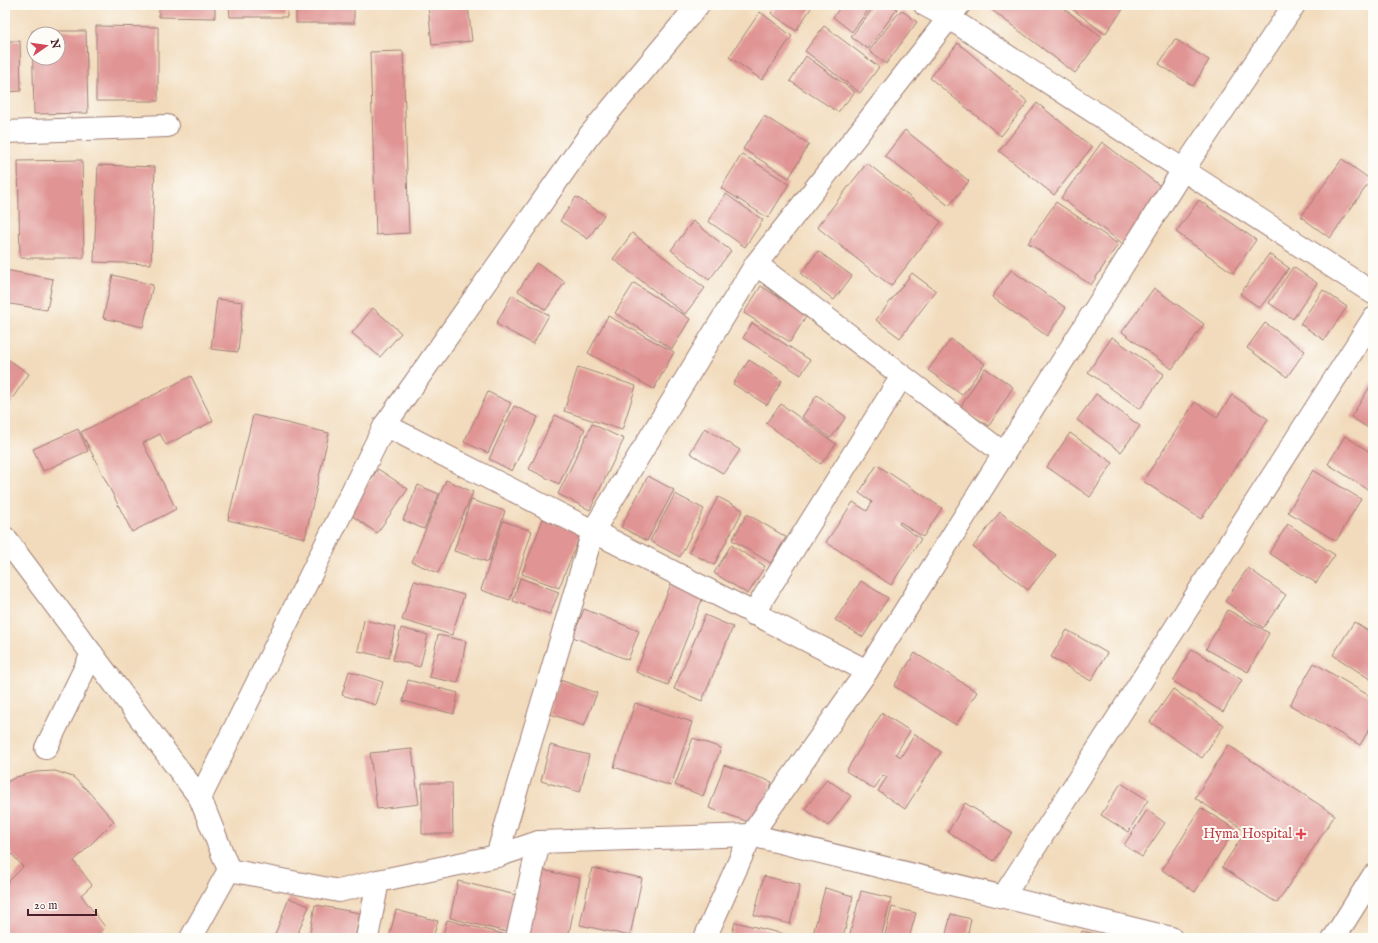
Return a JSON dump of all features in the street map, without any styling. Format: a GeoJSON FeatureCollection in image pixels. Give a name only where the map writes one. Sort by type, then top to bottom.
{"type":"FeatureCollection","features":[{"type":"Feature","properties":{"kind":"street"},"geometry":{"type":"LineString","coordinates":[[200,798],[385,425],[588,137],[698,5]]}},
{"type":"Feature","properties":{"kind":"street"},"geometry":{"type":"LineString","coordinates":[[925,5],[954,12],[1183,170],[1373,293]]}},
{"type":"Feature","properties":{"kind":"street"},"geometry":{"type":"LineString","coordinates":[[705,938],[751,835],[867,670],[1183,170],[1294,5]]}},
{"type":"Feature","properties":{"kind":"street"},"geometry":{"type":"LineString","coordinates":[[497,856],[593,531],[756,264],[954,12]]}},
{"type":"Feature","properties":{"kind":"street"},"geometry":{"type":"LineString","coordinates":[[5,132],[167,126]]}},
{"type":"Feature","properties":{"kind":"street"},"geometry":{"type":"LineString","coordinates":[[756,264],[1003,453]]}},
{"type":"Feature","properties":{"kind":"street"},"geometry":{"type":"LineString","coordinates":[[1003,897],[1373,319]]}},
{"type":"Feature","properties":{"kind":"street"},"geometry":{"type":"LineString","coordinates":[[753,614],[902,376]]}},
{"type":"Feature","properties":{"kind":"street"},"geometry":{"type":"LineString","coordinates":[[385,425],[753,614],[867,670]]}},
{"type":"Feature","properties":{"kind":"street"},"geometry":{"type":"LineString","coordinates":[[5,538],[200,798],[229,870]]}},
{"type":"Feature","properties":{"kind":"street"},"geometry":{"type":"LineString","coordinates":[[46,748],[92,654]]}},
{"type":"Feature","properties":{"kind":"street"},"geometry":{"type":"LineString","coordinates":[[229,870],[339,891],[378,881],[497,856],[539,842],[751,835],[1171,938]]}},
{"type":"Feature","properties":{"kind":"street"},"geometry":{"type":"LineString","coordinates":[[517,938],[539,842]]}},
{"type":"Feature","properties":{"kind":"street"},"geometry":{"type":"LineString","coordinates":[[191,938],[229,870]]}},
{"type":"Feature","properties":{"kind":"street"},"geometry":{"type":"LineString","coordinates":[[1334,938],[1373,876]]}},
{"type":"Feature","properties":{"kind":"street"},"geometry":{"type":"LineString","coordinates":[[367,938],[378,881]]}},
{"type":"Feature","properties":{"kind":"building"},"geometry":{"type":"Polygon","coordinates":[[[159,5],[215,5],[215,18],[159,17],[159,5]]]}},
{"type":"Feature","properties":{"kind":"building"},"geometry":{"type":"Polygon","coordinates":[[[229,5],[287,5],[287,17],[230,17],[229,5]]]}},
{"type":"Feature","properties":{"kind":"building"},"geometry":{"type":"Polygon","coordinates":[[[296,5],[354,5],[354,23],[296,23],[296,5]]]}},
{"type":"Feature","properties":{"kind":"building"},"geometry":{"type":"Polygon","coordinates":[[[428,5],[468,5],[472,41],[432,45],[428,5]]]}},
{"type":"Feature","properties":{"kind":"building"},"geometry":{"type":"Polygon","coordinates":[[[777,5],[813,5],[796,31],[771,13],[777,5]]]}},
{"type":"Feature","properties":{"kind":"building"},"geometry":{"type":"Polygon","coordinates":[[[842,5],[872,5],[852,32],[833,17],[842,5]]]}},
{"type":"Feature","properties":{"kind":"building"},"geometry":{"type":"Polygon","coordinates":[[[875,5],[892,5],[897,9],[868,49],[851,37],[875,5]]]}},
{"type":"Feature","properties":{"kind":"building"},"geometry":{"type":"Polygon","coordinates":[[[991,5],[1059,5],[1102,37],[1075,73],[989,8],[991,5]]]}},
{"type":"Feature","properties":{"kind":"building"},"geometry":{"type":"Polygon","coordinates":[[[1067,5],[1126,5],[1105,34],[1067,5]]]}},
{"type":"Feature","properties":{"kind":"building"},"geometry":{"type":"Polygon","coordinates":[[[901,10],[917,22],[886,64],[869,51],[901,10]]]}},
{"type":"Feature","properties":{"kind":"building"},"geometry":{"type":"Polygon","coordinates":[[[760,12],[792,36],[762,80],[729,57],[760,12]]]}},
{"type":"Feature","properties":{"kind":"building"},"geometry":{"type":"Polygon","coordinates":[[[96,26],[158,27],[158,101],[96,101],[96,26]]]}},
{"type":"Feature","properties":{"kind":"building"},"geometry":{"type":"Polygon","coordinates":[[[824,26],[879,67],[860,93],[805,51],[824,26]]]}},
{"type":"Feature","properties":{"kind":"building"},"geometry":{"type":"Polygon","coordinates":[[[66,31],[86,31],[88,113],[34,114],[33,66],[66,66],[66,31]]]}},
{"type":"Feature","properties":{"kind":"building"},"geometry":{"type":"Polygon","coordinates":[[[1175,39],[1209,60],[1193,86],[1159,64],[1175,39]]]}},
{"type":"Feature","properties":{"kind":"building"},"geometry":{"type":"Polygon","coordinates":[[[5,41],[20,41],[21,91],[5,92],[5,41]]]}},
{"type":"Feature","properties":{"kind":"building"},"geometry":{"type":"Polygon","coordinates":[[[958,43],[1028,102],[1001,136],[930,78],[958,43]]]}},
{"type":"Feature","properties":{"kind":"building"},"geometry":{"type":"Polygon","coordinates":[[[403,51],[409,233],[376,235],[370,52],[403,51]]]}},
{"type":"Feature","properties":{"kind":"building"},"geometry":{"type":"Polygon","coordinates":[[[806,56],[855,92],[838,112],[790,81],[806,56]]]}},
{"type":"Feature","properties":{"kind":"building"},"geometry":{"type":"Polygon","coordinates":[[[1037,103],[1092,147],[1054,195],[999,151],[1037,103]]]}},
{"type":"Feature","properties":{"kind":"building"},"geometry":{"type":"Polygon","coordinates":[[[764,116],[809,144],[789,178],[743,149],[764,116]]]}},
{"type":"Feature","properties":{"kind":"building"},"geometry":{"type":"Polygon","coordinates":[[[905,130],[969,181],[949,206],[885,156],[905,130]]]}},
{"type":"Feature","properties":{"kind":"building"},"geometry":{"type":"Polygon","coordinates":[[[1102,142],[1167,191],[1126,246],[1061,198],[1102,142]]]}},
{"type":"Feature","properties":{"kind":"building"},"geometry":{"type":"Polygon","coordinates":[[[742,154],[789,184],[768,218],[721,188],[742,154]]]}},
{"type":"Feature","properties":{"kind":"building"},"geometry":{"type":"Polygon","coordinates":[[[1373,154],[1373,165],[1368,162],[1373,154]]]}},
{"type":"Feature","properties":{"kind":"building"},"geometry":{"type":"Polygon","coordinates":[[[1342,159],[1371,180],[1330,238],[1301,217],[1342,159]]]}},
{"type":"Feature","properties":{"kind":"building"},"geometry":{"type":"Polygon","coordinates":[[[82,160],[84,258],[20,258],[18,161],[82,160]]]}},
{"type":"Feature","properties":{"kind":"building"},"geometry":{"type":"Polygon","coordinates":[[[867,163],[941,222],[891,286],[817,227],[867,163]]]}},
{"type":"Feature","properties":{"kind":"building"},"geometry":{"type":"Polygon","coordinates":[[[98,165],[155,167],[151,264],[94,262],[98,165]]]}},
{"type":"Feature","properties":{"kind":"building"},"geometry":{"type":"Polygon","coordinates":[[[726,194],[763,220],[745,247],[708,221],[726,194]]]}},
{"type":"Feature","properties":{"kind":"building"},"geometry":{"type":"Polygon","coordinates":[[[576,197],[604,215],[588,239],[560,221],[576,197]]]}},
{"type":"Feature","properties":{"kind":"building"},"geometry":{"type":"Polygon","coordinates":[[[1199,200],[1256,240],[1233,273],[1176,232],[1199,200]]]}},
{"type":"Feature","properties":{"kind":"building"},"geometry":{"type":"Polygon","coordinates":[[[1056,202],[1118,244],[1091,285],[1028,243],[1056,202]]]}},
{"type":"Feature","properties":{"kind":"building"},"geometry":{"type":"Polygon","coordinates":[[[693,221],[731,251],[709,280],[671,250],[693,221]]]}},
{"type":"Feature","properties":{"kind":"building"},"geometry":{"type":"Polygon","coordinates":[[[632,233],[705,288],[685,314],[613,259],[632,233]]]}},
{"type":"Feature","properties":{"kind":"building"},"geometry":{"type":"Polygon","coordinates":[[[818,251],[852,276],[834,300],[801,274],[818,251]]]}},
{"type":"Feature","properties":{"kind":"building"},"geometry":{"type":"Polygon","coordinates":[[[1269,254],[1289,268],[1260,308],[1240,294],[1269,254]]]}},
{"type":"Feature","properties":{"kind":"building"},"geometry":{"type":"Polygon","coordinates":[[[536,263],[565,282],[546,310],[518,291],[536,263]]]}},
{"type":"Feature","properties":{"kind":"building"},"geometry":{"type":"Polygon","coordinates":[[[1293,267],[1317,283],[1293,319],[1269,303],[1293,267]]]}},
{"type":"Feature","properties":{"kind":"building"},"geometry":{"type":"Polygon","coordinates":[[[5,270],[53,279],[47,310],[5,303],[5,270]]]}},
{"type":"Feature","properties":{"kind":"building"},"geometry":{"type":"Polygon","coordinates":[[[1011,270],[1066,308],[1047,336],[992,297],[1011,270]]]}},
{"type":"Feature","properties":{"kind":"building"},"geometry":{"type":"Polygon","coordinates":[[[912,273],[936,291],[900,338],[876,320],[912,273]]]}},
{"type":"Feature","properties":{"kind":"building"},"geometry":{"type":"Polygon","coordinates":[[[113,275],[153,285],[143,327],[103,318],[113,275]]]}},
{"type":"Feature","properties":{"kind":"building"},"geometry":{"type":"Polygon","coordinates":[[[634,283],[690,319],[672,349],[615,313],[634,283]]]}},
{"type":"Feature","properties":{"kind":"building"},"geometry":{"type":"Polygon","coordinates":[[[761,286],[807,315],[790,342],[744,313],[761,286]]]}},
{"type":"Feature","properties":{"kind":"building"},"geometry":{"type":"Polygon","coordinates":[[[1154,288],[1204,324],[1172,369],[1122,332],[1154,288]]]}},
{"type":"Feature","properties":{"kind":"building"},"geometry":{"type":"Polygon","coordinates":[[[1323,290],[1347,307],[1324,340],[1300,324],[1323,290]]]}},
{"type":"Feature","properties":{"kind":"building"},"geometry":{"type":"Polygon","coordinates":[[[512,295],[549,315],[533,344],[496,324],[512,295]]]}},
{"type":"Feature","properties":{"kind":"building"},"geometry":{"type":"Polygon","coordinates":[[[217,299],[243,302],[238,352],[211,349],[217,299]]]}},
{"type":"Feature","properties":{"kind":"building"},"geometry":{"type":"Polygon","coordinates":[[[373,308],[401,333],[380,357],[352,333],[373,308]]]}},
{"type":"Feature","properties":{"kind":"building"},"geometry":{"type":"Polygon","coordinates":[[[608,316],[674,352],[654,389],[588,353],[608,316]]]}},
{"type":"Feature","properties":{"kind":"building"},"geometry":{"type":"Polygon","coordinates":[[[752,323],[810,360],[801,375],[743,338],[752,323]]]}},
{"type":"Feature","properties":{"kind":"building"},"geometry":{"type":"Polygon","coordinates":[[[1265,323],[1305,351],[1287,377],[1247,348],[1265,323]]]}},
{"type":"Feature","properties":{"kind":"building"},"geometry":{"type":"Polygon","coordinates":[[[1112,337],[1164,374],[1140,409],[1088,372],[1112,337]]]}},
{"type":"Feature","properties":{"kind":"building"},"geometry":{"type":"Polygon","coordinates":[[[951,339],[985,364],[962,395],[928,370],[951,339]]]}},
{"type":"Feature","properties":{"kind":"building"},"geometry":{"type":"Polygon","coordinates":[[[5,357],[29,374],[5,409],[5,357]]]}},
{"type":"Feature","properties":{"kind":"building"},"geometry":{"type":"Polygon","coordinates":[[[749,360],[782,381],[767,405],[733,384],[749,360]]]}},
{"type":"Feature","properties":{"kind":"building"},"geometry":{"type":"Polygon","coordinates":[[[578,367],[636,386],[622,430],[564,411],[578,367]]]}},
{"type":"Feature","properties":{"kind":"building"},"geometry":{"type":"Polygon","coordinates":[[[985,368],[1013,387],[989,426],[960,408],[985,368]]]}},
{"type":"Feature","properties":{"kind":"building"},"geometry":{"type":"Polygon","coordinates":[[[191,376],[213,421],[166,445],[160,434],[143,443],[176,509],[132,532],[81,432],[191,376]]]}},
{"type":"Feature","properties":{"kind":"building"},"geometry":{"type":"Polygon","coordinates":[[[1373,382],[1373,431],[1351,417],[1373,382]]]}},
{"type":"Feature","properties":{"kind":"building"},"geometry":{"type":"Polygon","coordinates":[[[488,392],[511,403],[488,453],[464,442],[488,392]]]}},
{"type":"Feature","properties":{"kind":"building"},"geometry":{"type":"Polygon","coordinates":[[[1096,394],[1140,426],[1121,452],[1077,420],[1096,394]]]}},
{"type":"Feature","properties":{"kind":"building"},"geometry":{"type":"Polygon","coordinates":[[[817,395],[846,417],[831,438],[802,417],[817,395]]]}},
{"type":"Feature","properties":{"kind":"building"},"geometry":{"type":"Polygon","coordinates":[[[1232,395],[1268,419],[1201,519],[1143,481],[1195,402],[1217,417],[1232,395]]]}},
{"type":"Feature","properties":{"kind":"building"},"geometry":{"type":"Polygon","coordinates":[[[781,404],[836,444],[821,464],[766,423],[781,404]]]}},
{"type":"Feature","properties":{"kind":"building"},"geometry":{"type":"Polygon","coordinates":[[[514,406],[538,417],[512,471],[489,459],[514,406]]]}},
{"type":"Feature","properties":{"kind":"building"},"geometry":{"type":"Polygon","coordinates":[[[253,415],[329,433],[305,538],[228,520],[253,415]]]}},
{"type":"Feature","properties":{"kind":"building"},"geometry":{"type":"Polygon","coordinates":[[[555,415],[585,429],[559,484],[529,469],[555,415]]]}},
{"type":"Feature","properties":{"kind":"building"},"geometry":{"type":"Polygon","coordinates":[[[592,424],[624,439],[590,510],[558,494],[592,424]]]}},
{"type":"Feature","properties":{"kind":"building"},"geometry":{"type":"Polygon","coordinates":[[[705,428],[740,450],[724,474],[690,453],[705,428]]]}},
{"type":"Feature","properties":{"kind":"building"},"geometry":{"type":"Polygon","coordinates":[[[78,429],[88,451],[43,471],[33,449],[78,429]]]}},
{"type":"Feature","properties":{"kind":"building"},"geometry":{"type":"Polygon","coordinates":[[[1070,433],[1113,463],[1090,497],[1047,467],[1070,433]]]}},
{"type":"Feature","properties":{"kind":"building"},"geometry":{"type":"Polygon","coordinates":[[[1345,436],[1373,454],[1373,478],[1367,489],[1328,464],[1345,436]]]}},
{"type":"Feature","properties":{"kind":"building"},"geometry":{"type":"Polygon","coordinates":[[[877,465],[942,508],[923,537],[900,522],[899,524],[921,539],[891,585],[826,542],[853,502],[867,511],[872,502],[859,493],[877,465]]]}},
{"type":"Feature","properties":{"kind":"building"},"geometry":{"type":"Polygon","coordinates":[[[378,469],[408,489],[377,533],[348,513],[378,469]]]}},
{"type":"Feature","properties":{"kind":"building"},"geometry":{"type":"Polygon","coordinates":[[[1313,470],[1361,499],[1336,541],[1288,512],[1313,470]]]}},
{"type":"Feature","properties":{"kind":"building"},"geometry":{"type":"Polygon","coordinates":[[[648,476],[674,490],[647,541],[621,527],[648,476]]]}},
{"type":"Feature","properties":{"kind":"building"},"geometry":{"type":"Polygon","coordinates":[[[446,480],[473,492],[438,573],[412,562],[446,480]]]}},
{"type":"Feature","properties":{"kind":"building"},"geometry":{"type":"Polygon","coordinates":[[[418,485],[439,494],[424,529],[403,520],[418,485]]]}},
{"type":"Feature","properties":{"kind":"building"},"geometry":{"type":"Polygon","coordinates":[[[675,494],[704,509],[680,557],[650,541],[675,494]]]}},
{"type":"Feature","properties":{"kind":"building"},"geometry":{"type":"Polygon","coordinates":[[[718,497],[743,510],[714,565],[689,552],[718,497]]]}},
{"type":"Feature","properties":{"kind":"building"},"geometry":{"type":"Polygon","coordinates":[[[471,500],[505,511],[488,562],[454,551],[471,500]]]}},
{"type":"Feature","properties":{"kind":"building"},"geometry":{"type":"Polygon","coordinates":[[[1000,512],[1056,555],[1028,590],[973,547],[1000,512]]]}},
{"type":"Feature","properties":{"kind":"building"},"geometry":{"type":"Polygon","coordinates":[[[747,514],[786,537],[771,563],[732,540],[747,514]]]}},
{"type":"Feature","properties":{"kind":"building"},"geometry":{"type":"Polygon","coordinates":[[[543,519],[581,533],[559,588],[522,574],[543,519]]]}},
{"type":"Feature","properties":{"kind":"building"},"geometry":{"type":"Polygon","coordinates":[[[503,521],[532,531],[510,600],[481,590],[503,521]]]}},
{"type":"Feature","properties":{"kind":"building"},"geometry":{"type":"Polygon","coordinates":[[[1288,524],[1335,555],[1316,583],[1269,553],[1288,524]]]}},
{"type":"Feature","properties":{"kind":"building"},"geometry":{"type":"Polygon","coordinates":[[[731,545],[765,566],[748,594],[714,573],[731,545]]]}},
{"type":"Feature","properties":{"kind":"building"},"geometry":{"type":"Polygon","coordinates":[[[1248,568],[1286,595],[1263,628],[1225,601],[1248,568]]]}},
{"type":"Feature","properties":{"kind":"building"},"geometry":{"type":"Polygon","coordinates":[[[520,578],[559,592],[550,614],[513,601],[520,578]]]}},
{"type":"Feature","properties":{"kind":"building"},"geometry":{"type":"Polygon","coordinates":[[[414,581],[464,595],[452,635],[402,620],[414,581]]]}},
{"type":"Feature","properties":{"kind":"building"},"geometry":{"type":"Polygon","coordinates":[[[861,581],[888,598],[863,637],[835,620],[861,581]]]}},
{"type":"Feature","properties":{"kind":"building"},"geometry":{"type":"Polygon","coordinates":[[[671,584],[703,597],[668,685],[636,672],[671,584]]]}},
{"type":"Feature","properties":{"kind":"building"},"geometry":{"type":"Polygon","coordinates":[[[584,609],[639,631],[628,660],[573,637],[584,609]]]}},
{"type":"Feature","properties":{"kind":"building"},"geometry":{"type":"Polygon","coordinates":[[[1228,610],[1269,633],[1248,672],[1206,649],[1228,610]]]}},
{"type":"Feature","properties":{"kind":"building"},"geometry":{"type":"Polygon","coordinates":[[[705,615],[733,627],[702,701],[674,689],[705,615]]]}},
{"type":"Feature","properties":{"kind":"building"},"geometry":{"type":"Polygon","coordinates":[[[364,620],[395,627],[389,658],[358,651],[364,620]]]}},
{"type":"Feature","properties":{"kind":"building"},"geometry":{"type":"Polygon","coordinates":[[[1354,622],[1373,634],[1373,681],[1333,655],[1354,622]]]}},
{"type":"Feature","properties":{"kind":"building"},"geometry":{"type":"Polygon","coordinates":[[[401,628],[428,635],[420,667],[393,660],[401,628]]]}},
{"type":"Feature","properties":{"kind":"building"},"geometry":{"type":"Polygon","coordinates":[[[1067,630],[1107,653],[1091,681],[1051,657],[1067,630]]]}},
{"type":"Feature","properties":{"kind":"building"},"geometry":{"type":"Polygon","coordinates":[[[438,635],[466,641],[458,683],[429,677],[438,635]]]}},
{"type":"Feature","properties":{"kind":"building"},"geometry":{"type":"Polygon","coordinates":[[[1192,649],[1242,680],[1223,712],[1173,681],[1192,649]]]}},
{"type":"Feature","properties":{"kind":"building"},"geometry":{"type":"Polygon","coordinates":[[[915,653],[977,692],[956,725],[894,686],[915,653]]]}},
{"type":"Feature","properties":{"kind":"building"},"geometry":{"type":"Polygon","coordinates":[[[1314,663],[1373,698],[1373,723],[1360,745],[1290,705],[1314,663]]]}},
{"type":"Feature","properties":{"kind":"building"},"geometry":{"type":"Polygon","coordinates":[[[349,671],[383,682],[376,705],[342,695],[349,671]]]}},
{"type":"Feature","properties":{"kind":"building"},"geometry":{"type":"Polygon","coordinates":[[[408,680],[458,693],[454,714],[403,701],[408,680]]]}},
{"type":"Feature","properties":{"kind":"building"},"geometry":{"type":"Polygon","coordinates":[[[560,680],[597,693],[584,726],[548,713],[560,680]]]}},
{"type":"Feature","properties":{"kind":"building"},"geometry":{"type":"Polygon","coordinates":[[[1173,689],[1224,725],[1202,758],[1150,722],[1173,689]]]}},
{"type":"Feature","properties":{"kind":"building"},"geometry":{"type":"Polygon","coordinates":[[[635,703],[692,722],[671,786],[614,767],[635,703]]]}},
{"type":"Feature","properties":{"kind":"building"},"geometry":{"type":"Polygon","coordinates":[[[882,713],[910,731],[896,754],[901,757],[915,734],[941,752],[905,809],[878,791],[887,777],[883,775],[874,789],[846,771],[882,713]]]}},
{"type":"Feature","properties":{"kind":"building"},"geometry":{"type":"Polygon","coordinates":[[[693,738],[721,748],[703,796],[675,785],[693,738]]]}},
{"type":"Feature","properties":{"kind":"building"},"geometry":{"type":"Polygon","coordinates":[[[550,745],[589,755],[580,792],[541,781],[550,745]]]}},
{"type":"Feature","properties":{"kind":"building"},"geometry":{"type":"Polygon","coordinates":[[[1228,745],[1335,815],[1277,903],[1222,867],[1246,831],[1195,798],[1228,745]]]}},
{"type":"Feature","properties":{"kind":"building"},"geometry":{"type":"Polygon","coordinates":[[[412,749],[419,804],[377,809],[370,753],[412,749]]]}},
{"type":"Feature","properties":{"kind":"building"},"geometry":{"type":"Polygon","coordinates":[[[724,765],[772,782],[757,825],[709,808],[724,765]]]}},
{"type":"Feature","properties":{"kind":"building"},"geometry":{"type":"Polygon","coordinates":[[[55,771],[73,777],[87,790],[114,821],[74,861],[92,885],[81,895],[105,927],[95,938],[5,938],[5,885],[23,867],[5,846],[5,783],[16,777],[36,772],[55,771]]]}},
{"type":"Feature","properties":{"kind":"building"},"geometry":{"type":"Polygon","coordinates":[[[827,779],[851,796],[828,826],[805,809],[827,779]]]}},
{"type":"Feature","properties":{"kind":"building"},"geometry":{"type":"Polygon","coordinates":[[[422,783],[452,783],[453,834],[422,834],[422,783]]]}},
{"type":"Feature","properties":{"kind":"building"},"geometry":{"type":"Polygon","coordinates":[[[1121,783],[1148,800],[1128,832],[1101,815],[1121,783]]]}},
{"type":"Feature","properties":{"kind":"building"},"geometry":{"type":"Polygon","coordinates":[[[965,803],[1012,832],[994,861],[948,832],[965,803]]]}},
{"type":"Feature","properties":{"kind":"building"},"geometry":{"type":"Polygon","coordinates":[[[1201,808],[1235,829],[1195,892],[1162,870],[1201,808]]]}},
{"type":"Feature","properties":{"kind":"building"},"geometry":{"type":"Polygon","coordinates":[[[1147,810],[1165,823],[1142,857],[1124,845],[1147,810]]]}},
{"type":"Feature","properties":{"kind":"building"},"geometry":{"type":"Polygon","coordinates":[[[592,868],[642,878],[630,936],[580,925],[592,868]]]}},
{"type":"Feature","properties":{"kind":"building"},"geometry":{"type":"Polygon","coordinates":[[[537,869],[580,878],[568,938],[522,938],[537,869]]]}},
{"type":"Feature","properties":{"kind":"building"},"geometry":{"type":"Polygon","coordinates":[[[764,876],[800,885],[790,924],[754,915],[764,876]]]}},
{"type":"Feature","properties":{"kind":"building"},"geometry":{"type":"Polygon","coordinates":[[[458,881],[520,896],[511,933],[450,918],[458,881]]]}},
{"type":"Feature","properties":{"kind":"building"},"geometry":{"type":"Polygon","coordinates":[[[825,888],[853,896],[843,938],[812,938],[825,888]]]}},
{"type":"Feature","properties":{"kind":"building"},"geometry":{"type":"Polygon","coordinates":[[[861,891],[891,898],[881,938],[849,938],[861,891]]]}},
{"type":"Feature","properties":{"kind":"building"},"geometry":{"type":"Polygon","coordinates":[[[289,898],[309,906],[296,938],[275,938],[274,937],[289,898]]]}},
{"type":"Feature","properties":{"kind":"building"},"geometry":{"type":"Polygon","coordinates":[[[315,905],[360,913],[355,938],[309,938],[315,905]]]}},
{"type":"Feature","properties":{"kind":"building"},"geometry":{"type":"Polygon","coordinates":[[[892,907],[916,913],[909,938],[884,938],[892,907]]]}},
{"type":"Feature","properties":{"kind":"building"},"geometry":{"type":"Polygon","coordinates":[[[396,910],[438,921],[433,938],[389,938],[396,910]]]}},
{"type":"Feature","properties":{"kind":"building"},"geometry":{"type":"Polygon","coordinates":[[[951,914],[971,919],[967,938],[945,938],[951,914]]]}},
{"type":"Feature","properties":{"kind":"building"},"geometry":{"type":"Polygon","coordinates":[[[447,920],[507,935],[507,938],[442,938],[447,920]]]}},
{"type":"Feature","properties":{"kind":"building"},"geometry":{"type":"Polygon","coordinates":[[[735,922],[796,937],[796,938],[731,938],[735,922]]]}},
{"type":"Feature","properties":{"kind":"building"},"geometry":{"type":"Polygon","coordinates":[[[1082,931],[1108,937],[1108,938],[1080,938],[1082,931]]]}},
{"type":"Feature","properties":{"kind":"place","name":"Hyma Hospital"},"geometry":{"type":"Point","coordinates":[1301,834]}}]}
